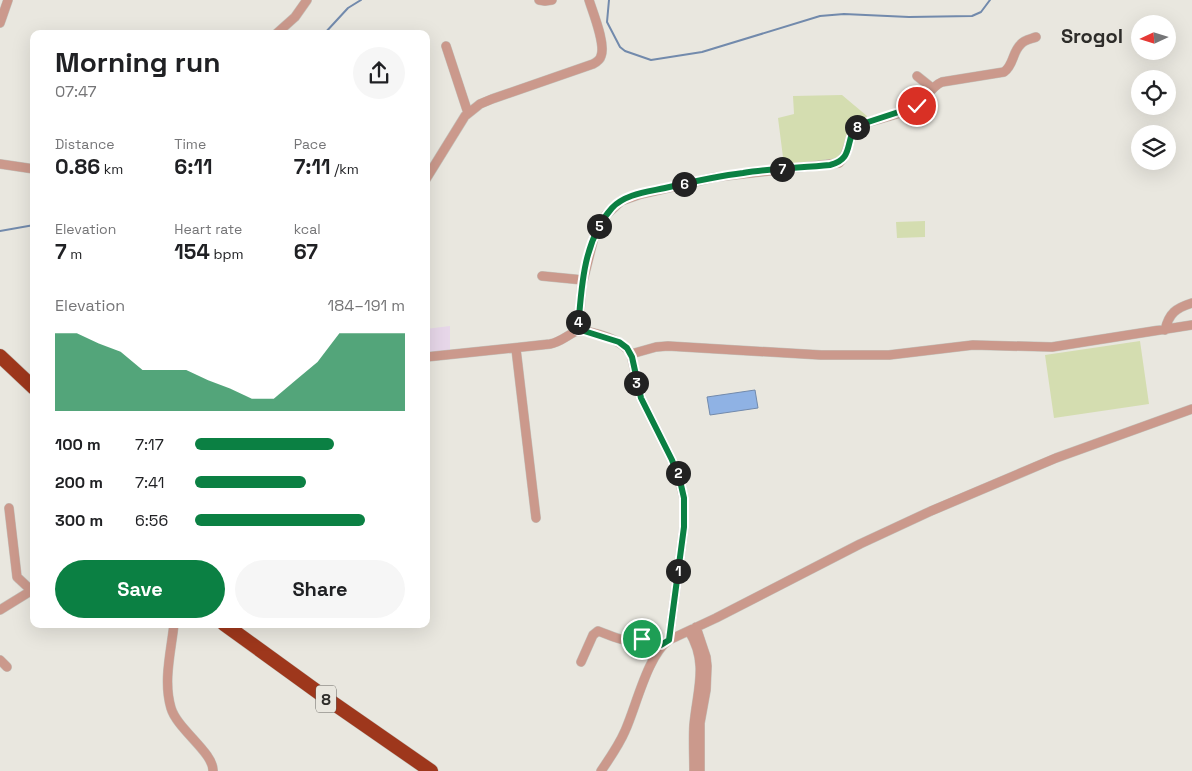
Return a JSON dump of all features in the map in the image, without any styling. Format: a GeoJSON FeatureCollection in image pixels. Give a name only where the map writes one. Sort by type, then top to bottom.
{"type":"FeatureCollection","features":[{"type":"Feature","properties":{"kind":"highway"},"geometry":{"type":"LineString","coordinates":[[2,361],[30,385]]}},
{"type":"Feature","properties":{"kind":"highway","name":"8"},"geometry":{"type":"LineString","coordinates":[[229,628],[333,704],[431,771]]}},
{"type":"Feature","properties":{"kind":"street"},"geometry":{"type":"LineString","coordinates":[[0,23],[8,0]]}},
{"type":"Feature","properties":{"kind":"street"},"geometry":{"type":"LineString","coordinates":[[280,30],[295,17],[307,0]]}},
{"type":"Feature","properties":{"kind":"street"},"geometry":{"type":"LineString","coordinates":[[539,0],[545,2],[552,0]]}},
{"type":"Feature","properties":{"kind":"street"},"geometry":{"type":"LineString","coordinates":[[430,174],[468,113],[480,104],[599,61],[602,44],[589,0]]}},
{"type":"Feature","properties":{"kind":"street"},"geometry":{"type":"LineString","coordinates":[[578,331],[583,280],[594,237],[606,215],[621,201],[641,194],[716,177],[839,163],[847,154],[856,128],[859,125],[910,109],[922,101],[932,88],[942,82],[1004,72],[1010,66],[1014,54],[1021,44],[1036,37]]}},
{"type":"Feature","properties":{"kind":"street"},"geometry":{"type":"LineString","coordinates":[[446,46],[468,113]]}},
{"type":"Feature","properties":{"kind":"street"},"geometry":{"type":"LineString","coordinates":[[917,76],[932,88]]}},
{"type":"Feature","properties":{"kind":"street"},"geometry":{"type":"LineString","coordinates":[[0,164],[30,168]]}},
{"type":"Feature","properties":{"kind":"street"},"geometry":{"type":"LineString","coordinates":[[542,276],[583,280]]}},
{"type":"Feature","properties":{"kind":"street"},"geometry":{"type":"LineString","coordinates":[[1165,330],[1168,317],[1185,305],[1192,303]]}},
{"type":"Feature","properties":{"kind":"street"},"geometry":{"type":"LineString","coordinates":[[631,354],[656,347],[668,346],[820,355],[889,355],[968,346],[1052,347],[1192,326]]}},
{"type":"Feature","properties":{"kind":"street"},"geometry":{"type":"LineString","coordinates":[[430,357],[516,349],[556,343],[578,331],[584,331],[619,342],[631,354],[641,398],[675,466],[684,498],[684,527],[665,642],[649,667],[624,733],[601,771]]}},
{"type":"Feature","properties":{"kind":"street"},"geometry":{"type":"LineString","coordinates":[[516,349],[536,518]]}},
{"type":"Feature","properties":{"kind":"street"},"geometry":{"type":"LineString","coordinates":[[582,662],[593,635],[598,631],[627,640],[646,639],[665,642],[860,544],[931,511],[1056,458],[1192,409]]}},
{"type":"Feature","properties":{"kind":"street"},"geometry":{"type":"LineString","coordinates":[[9,508],[17,577],[30,588]]}},
{"type":"Feature","properties":{"kind":"street"},"geometry":{"type":"LineString","coordinates":[[0,610],[30,592]]}},
{"type":"Feature","properties":{"kind":"street"},"geometry":{"type":"LineString","coordinates":[[174,628],[168,673],[168,688],[172,710],[184,729],[211,760],[213,771]]}},
{"type":"Feature","properties":{"kind":"street"},"geometry":{"type":"LineString","coordinates":[[692,629],[701,666],[694,771]]}},
{"type":"Feature","properties":{"kind":"street"},"geometry":{"type":"LineString","coordinates":[[0,660],[7,667]]}},
{"type":"Feature","properties":{"kind":"street"},"geometry":{"type":"LineString","coordinates":[[697,723],[700,771]]}},
{"type":"Feature","properties":{"kind":"shaded area"},"geometry":{"type":"Polygon","coordinates":[[[450,326],[450,350],[430,352],[430,328],[450,326]]]}},
{"type":"Feature","properties":{"kind":"green space"},"geometry":{"type":"Polygon","coordinates":[[[842,95],[867,116],[866,119],[852,130],[847,152],[832,161],[784,165],[778,118],[794,114],[793,96],[842,95]]]}},
{"type":"Feature","properties":{"kind":"green space"},"geometry":{"type":"Polygon","coordinates":[[[925,221],[925,237],[897,238],[896,222],[925,221]]]}},
{"type":"Feature","properties":{"kind":"green space"},"geometry":{"type":"Polygon","coordinates":[[[1140,341],[1149,404],[1054,418],[1045,355],[1140,341]]]}},
{"type":"Feature","properties":{"kind":"water"},"geometry":{"type":"Polygon","coordinates":[[[755,390],[758,408],[710,415],[707,397],[755,390]]]}},
{"type":"Feature","properties":{"kind":"waterway"},"geometry":{"type":"LineString","coordinates":[[328,30],[348,8],[361,0]]}},
{"type":"Feature","properties":{"kind":"waterway"},"geometry":{"type":"LineString","coordinates":[[609,0],[607,22],[620,47],[625,51],[651,60],[702,52],[820,16],[844,14],[909,17],[972,16],[981,12],[990,0]]}},
{"type":"Feature","properties":{"kind":"waterway"},"geometry":{"type":"LineString","coordinates":[[0,231],[30,226]]}},
{"type":"Feature","properties":{"kind":"district","name":"Srogol"},"geometry":{"type":"Point","coordinates":[1092,36]}},
{"type":"Feature","properties":{"kind":"route"},"geometry":{"type":"LineString","coordinates":[[642,639],[651,640],[661,645],[669,640],[684,527],[684,498],[672,460],[641,398],[631,354],[619,342],[584,331],[578,331],[585,269],[599,225],[613,207],[630,196],[745,172],[839,163],[847,154],[853,132],[859,125],[917,106]]}}]}
